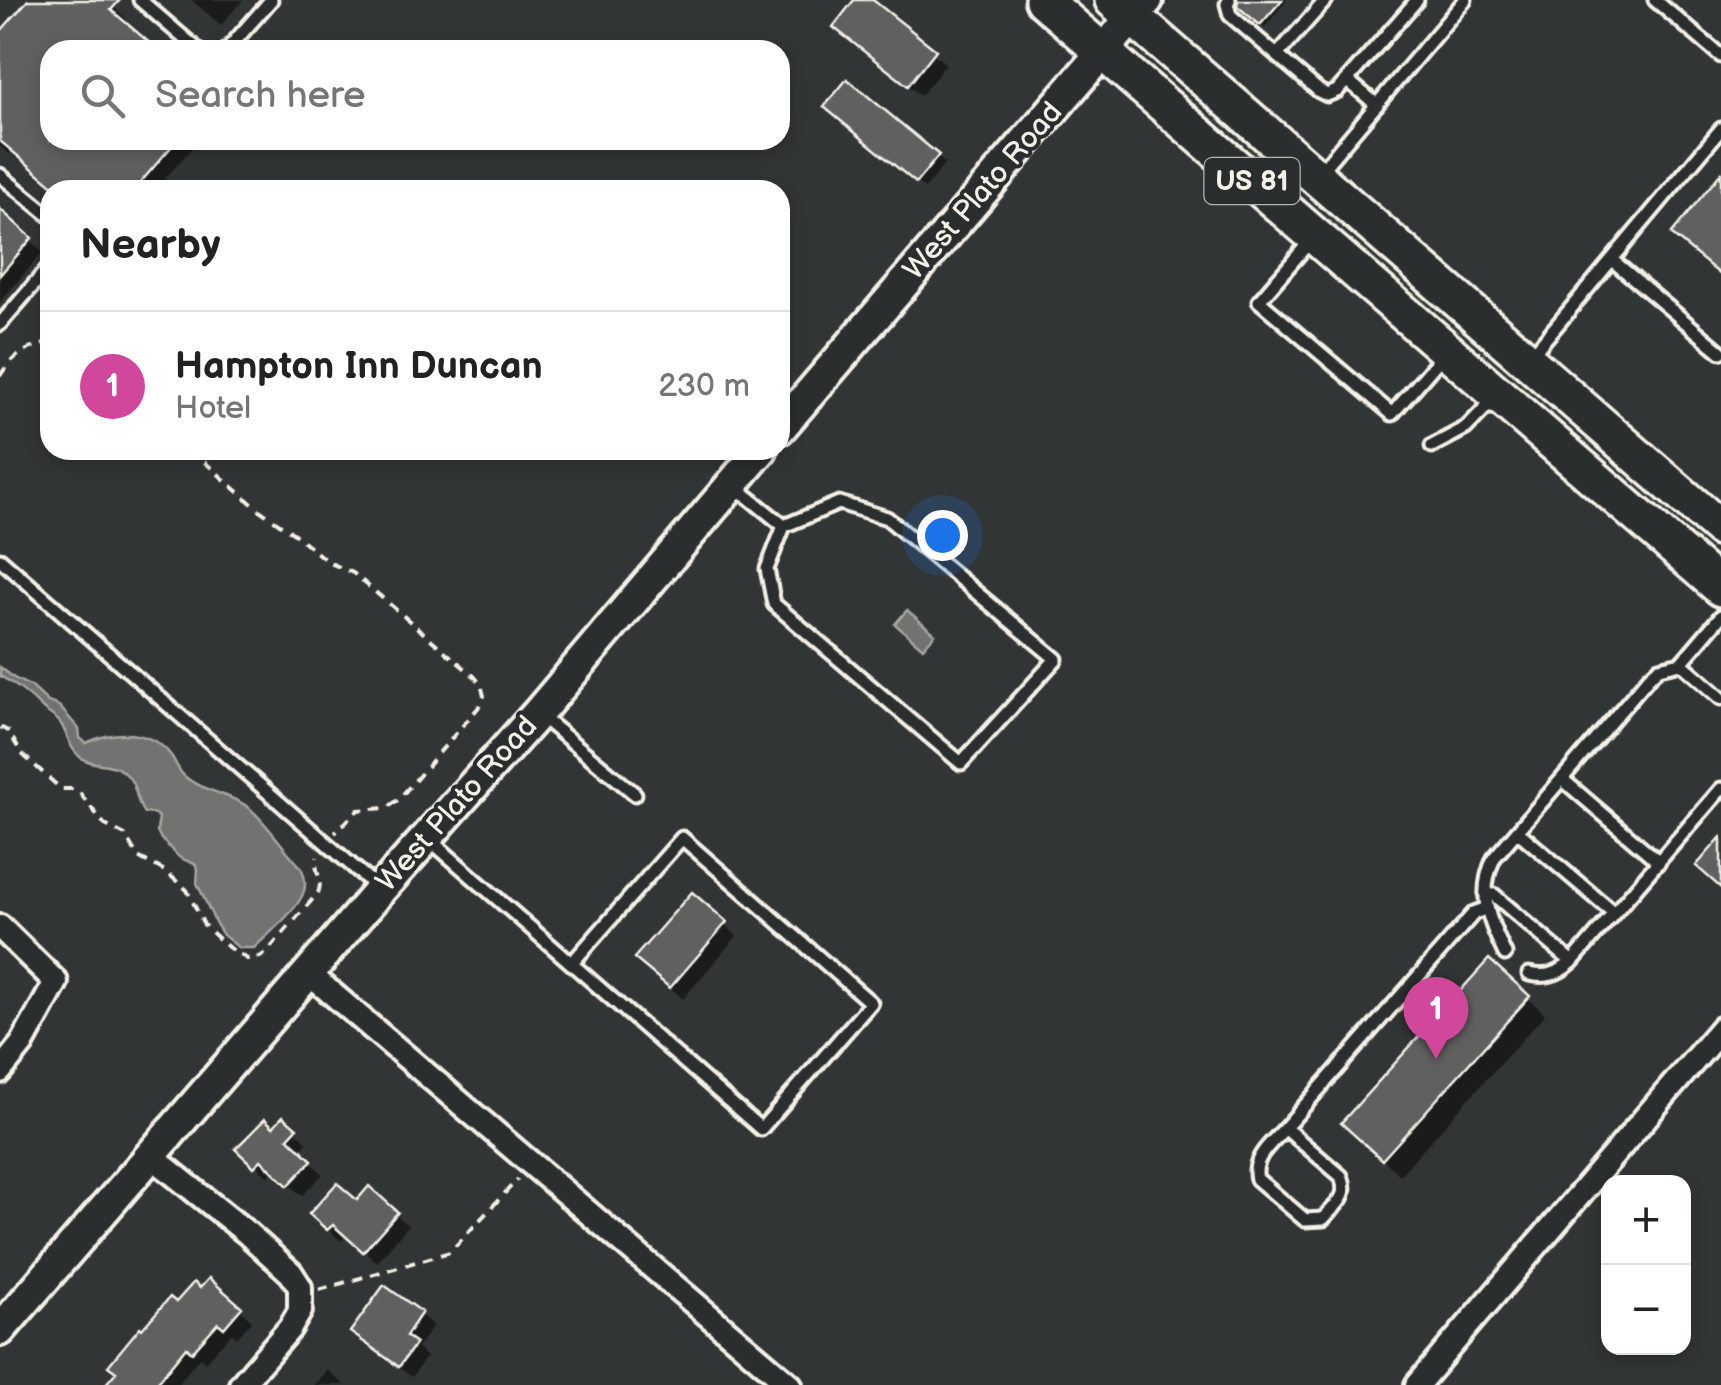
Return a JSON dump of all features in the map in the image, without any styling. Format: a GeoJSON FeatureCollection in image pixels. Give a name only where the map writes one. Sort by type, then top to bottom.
{"type":"FeatureCollection","features":[{"type":"Feature","properties":{"kind":"main road","name":"US 81"},"geometry":{"type":"LineString","coordinates":[[1043,0],[1721,588]]}},
{"type":"Feature","properties":{"kind":"main road","name":"US 81"},"geometry":{"type":"LineString","coordinates":[[1131,6],[1317,176],[1721,529]]}},
{"type":"Feature","properties":{"kind":"main road"},"geometry":{"type":"LineString","coordinates":[[1498,394],[1527,361]]}},
{"type":"Feature","properties":{"kind":"street","name":"West Plato Road"},"geometry":{"type":"LineString","coordinates":[[790,416],[1102,51],[1131,6]]}},
{"type":"Feature","properties":{"kind":"street","name":"West Plato Road"},"geometry":{"type":"LineString","coordinates":[[0,1330],[308,972],[538,713],[752,460]]}},
{"type":"Feature","properties":{"kind":"street"},"geometry":{"type":"LineString","coordinates":[[0,927],[56,982],[22,1044],[0,1072]]}},
{"type":"Feature","properties":{"kind":"street"},"geometry":{"type":"LineString","coordinates":[[308,972],[790,1385]]}},
{"type":"Feature","properties":{"kind":"street"},"geometry":{"type":"LineString","coordinates":[[1417,1385],[1721,1030]]}},
{"type":"Feature","properties":{"kind":"street"},"geometry":{"type":"LineString","coordinates":[[150,1155],[248,1233],[291,1273],[300,1288],[300,1311],[290,1328],[241,1385]]}},
{"type":"Feature","properties":{"kind":"lane"},"geometry":{"type":"LineString","coordinates":[[140,0],[186,40]]}},
{"type":"Feature","properties":{"kind":"lane"},"geometry":{"type":"LineString","coordinates":[[236,40],[271,0]]}},
{"type":"Feature","properties":{"kind":"lane"},"geometry":{"type":"LineString","coordinates":[[1229,0],[1230,15],[1327,95],[1348,80],[1417,0]]}},
{"type":"Feature","properties":{"kind":"lane"},"geometry":{"type":"LineString","coordinates":[[1278,56],[1326,0]]}},
{"type":"Feature","properties":{"kind":"lane"},"geometry":{"type":"LineString","coordinates":[[1317,176],[1465,0]]}},
{"type":"Feature","properties":{"kind":"lane"},"geometry":{"type":"LineString","coordinates":[[1655,0],[1721,56]]}},
{"type":"Feature","properties":{"kind":"lane"},"geometry":{"type":"LineString","coordinates":[[1348,80],[1377,104]]}},
{"type":"Feature","properties":{"kind":"lane"},"geometry":{"type":"LineString","coordinates":[[1527,361],[1721,129]]}},
{"type":"Feature","properties":{"kind":"lane"},"geometry":{"type":"LineString","coordinates":[[0,174],[40,208]]}},
{"type":"Feature","properties":{"kind":"lane"},"geometry":{"type":"LineString","coordinates":[[1315,236],[1260,301],[1392,414],[1447,350]]}},
{"type":"Feature","properties":{"kind":"lane"},"geometry":{"type":"LineString","coordinates":[[1612,260],[1721,352]]}},
{"type":"Feature","properties":{"kind":"lane"},"geometry":{"type":"LineString","coordinates":[[0,324],[40,278]]}},
{"type":"Feature","properties":{"kind":"lane"},"geometry":{"type":"LineString","coordinates":[[1432,446],[1466,428],[1498,394]]}},
{"type":"Feature","properties":{"kind":"lane"},"geometry":{"type":"LineString","coordinates":[[732,484],[784,526]]}},
{"type":"Feature","properties":{"kind":"lane"},"geometry":{"type":"LineString","coordinates":[[839,503],[888,518],[1056,659],[961,763],[774,604],[767,569],[784,526],[839,503]]}},
{"type":"Feature","properties":{"kind":"lane"},"geometry":{"type":"LineString","coordinates":[[0,559],[380,890]]}},
{"type":"Feature","properties":{"kind":"lane"},"geometry":{"type":"LineString","coordinates":[[1504,954],[1485,909],[1488,870],[1494,858],[1659,668],[1681,663],[1721,616]]}},
{"type":"Feature","properties":{"kind":"lane"},"geometry":{"type":"LineString","coordinates":[[1681,663],[1721,698]]}},
{"type":"Feature","properties":{"kind":"lane"},"geometry":{"type":"LineString","coordinates":[[538,713],[635,794]]}},
{"type":"Feature","properties":{"kind":"lane"},"geometry":{"type":"LineString","coordinates":[[1562,779],[1658,862]]}},
{"type":"Feature","properties":{"kind":"lane"},"geometry":{"type":"LineString","coordinates":[[1529,974],[1550,976],[1572,962],[1721,789]]}},
{"type":"Feature","properties":{"kind":"lane"},"geometry":{"type":"LineString","coordinates":[[1517,831],[1614,913]]}},
{"type":"Feature","properties":{"kind":"lane"},"geometry":{"type":"LineString","coordinates":[[426,837],[762,1130],[872,1004],[682,838],[572,964]]}},
{"type":"Feature","properties":{"kind":"lane"},"geometry":{"type":"LineString","coordinates":[[1486,894],[1494,896],[1572,962]]}},
{"type":"Feature","properties":{"kind":"lane"},"geometry":{"type":"LineString","coordinates":[[1285,1128],[1341,1176],[1345,1191],[1323,1220],[1305,1220],[1257,1179],[1257,1162],[1285,1128],[1474,912],[1485,909]]}},
{"type":"Feature","properties":{"kind":"path"},"geometry":{"type":"LineString","coordinates":[[0,376],[21,352],[40,346]]}},
{"type":"Feature","properties":{"kind":"path"},"geometry":{"type":"LineString","coordinates":[[202,460],[328,562],[353,573],[481,684],[484,696],[478,708],[398,800],[387,808],[352,813],[335,833]]}},
{"type":"Feature","properties":{"kind":"path"},"geometry":{"type":"LineString","coordinates":[[0,727],[8,731],[22,754],[61,789],[79,792],[105,825],[125,835],[138,857],[178,881],[192,898],[204,925],[228,948],[248,959],[267,952],[318,893],[322,886],[315,864],[317,856]]}},
{"type":"Feature","properties":{"kind":"path"},"geometry":{"type":"LineString","coordinates":[[300,1296],[450,1252],[531,1165]]}},
{"type":"Feature","properties":{"kind":"shaded area"},"geometry":{"type":"Polygon","coordinates":[[[907,610],[935,634],[923,648],[895,624],[907,610]]]}},
{"type":"Feature","properties":{"kind":"shaded area"},"geometry":{"type":"Polygon","coordinates":[[[0,667],[59,706],[86,743],[120,734],[143,736],[164,748],[187,779],[248,807],[301,867],[304,891],[290,913],[254,948],[239,948],[223,935],[197,883],[198,869],[161,839],[157,831],[159,817],[144,813],[129,778],[117,768],[80,757],[59,722],[0,676],[0,667]]]}},
{"type":"Feature","properties":{"kind":"building"},"geometry":{"type":"Polygon","coordinates":[[[28,0],[120,0],[111,10],[146,40],[40,40],[40,150],[168,150],[143,180],[46,180],[0,141],[0,32],[28,0]]]}},
{"type":"Feature","properties":{"kind":"building"},"geometry":{"type":"Polygon","coordinates":[[[854,0],[873,0],[936,50],[908,86],[833,27],[854,0]]]}},
{"type":"Feature","properties":{"kind":"building"},"geometry":{"type":"Polygon","coordinates":[[[1238,0],[1282,0],[1260,25],[1237,6],[1238,0]]]}},
{"type":"Feature","properties":{"kind":"building"},"geometry":{"type":"Polygon","coordinates":[[[847,79],[939,155],[916,183],[824,107],[847,79]]]}},
{"type":"Feature","properties":{"kind":"building"},"geometry":{"type":"Polygon","coordinates":[[[1721,173],[1721,275],[1671,234],[1721,173]]]}},
{"type":"Feature","properties":{"kind":"building"},"geometry":{"type":"Polygon","coordinates":[[[0,209],[32,238],[0,275],[0,209]]]}},
{"type":"Feature","properties":{"kind":"building"},"geometry":{"type":"Polygon","coordinates":[[[1721,837],[1721,888],[1696,866],[1721,837]]]}},
{"type":"Feature","properties":{"kind":"building"},"geometry":{"type":"Polygon","coordinates":[[[692,892],[727,922],[670,988],[634,958],[692,892]]]}},
{"type":"Feature","properties":{"kind":"building"},"geometry":{"type":"Polygon","coordinates":[[[1489,959],[1530,996],[1382,1160],[1341,1123],[1489,959]]]}},
{"type":"Feature","properties":{"kind":"building"},"geometry":{"type":"Polygon","coordinates":[[[283,1116],[297,1128],[288,1138],[312,1160],[288,1186],[261,1160],[254,1167],[235,1149],[265,1119],[273,1127],[283,1116]]]}},
{"type":"Feature","properties":{"kind":"building"},"geometry":{"type":"Polygon","coordinates":[[[337,1183],[357,1200],[369,1186],[398,1212],[363,1252],[333,1225],[327,1230],[309,1214],[337,1183]]]}},
{"type":"Feature","properties":{"kind":"building"},"geometry":{"type":"Polygon","coordinates":[[[209,1278],[242,1307],[224,1328],[218,1323],[192,1352],[186,1347],[155,1385],[105,1385],[116,1372],[108,1366],[140,1327],[170,1297],[176,1302],[194,1282],[200,1288],[209,1278]]]}},
{"type":"Feature","properties":{"kind":"building"},"geometry":{"type":"Polygon","coordinates":[[[384,1285],[422,1312],[406,1336],[416,1343],[399,1367],[350,1332],[384,1285]]]}},
{"type":"Feature","properties":{"kind":"place","name":"Hampton Inn Duncan"},"geometry":{"type":"Point","coordinates":[1436,1059]}}]}
